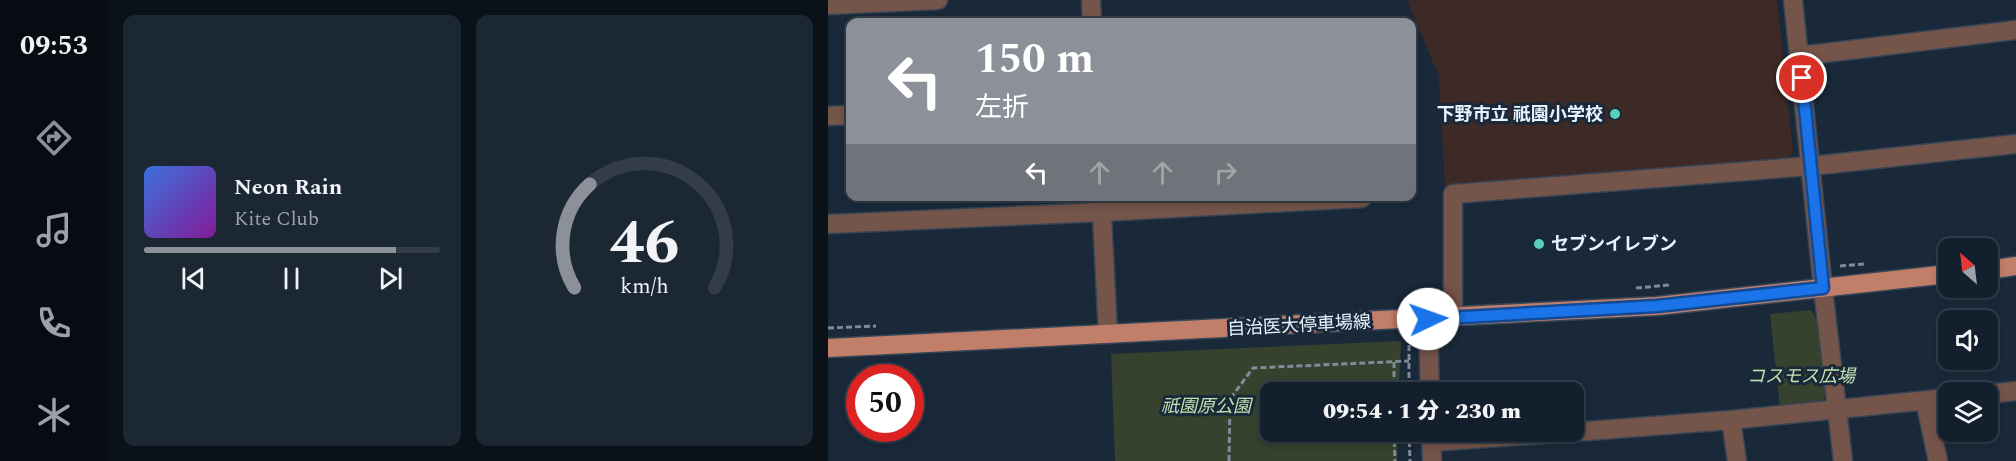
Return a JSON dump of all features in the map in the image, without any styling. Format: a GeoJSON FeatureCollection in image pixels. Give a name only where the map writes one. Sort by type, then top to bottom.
{"type":"FeatureCollection","features":[{"type":"Feature","properties":{"kind":"main road"},"geometry":{"type":"LineString","coordinates":[[1998,269],[2016,267]]}},
{"type":"Feature","properties":{"kind":"main road","name":"自治医大停車場線"},"geometry":{"type":"LineString","coordinates":[[828,348],[1657,306],[1938,275]]}},
{"type":"Feature","properties":{"kind":"street"},"geometry":{"type":"LineString","coordinates":[[828,5],[938,0]]}},
{"type":"Feature","properties":{"kind":"street"},"geometry":{"type":"LineString","coordinates":[[1091,0],[1092,18]]}},
{"type":"Feature","properties":{"kind":"street"},"geometry":{"type":"LineString","coordinates":[[1793,0],[1823,288],[1844,461]]}},
{"type":"Feature","properties":{"kind":"street"},"geometry":{"type":"LineString","coordinates":[[1800,56],[2016,30]]}},
{"type":"Feature","properties":{"kind":"street"},"geometry":{"type":"LineString","coordinates":[[828,116],[846,115]]}},
{"type":"Feature","properties":{"kind":"street"},"geometry":{"type":"LineString","coordinates":[[1453,318],[1453,194],[1811,166],[2016,144]]}},
{"type":"Feature","properties":{"kind":"street"},"geometry":{"type":"LineString","coordinates":[[828,224],[1102,204],[1232,201]]}},
{"type":"Feature","properties":{"kind":"street"},"geometry":{"type":"LineString","coordinates":[[1102,204],[1108,334]]}},
{"type":"Feature","properties":{"kind":"street"},"geometry":{"type":"LineString","coordinates":[[1428,319],[1430,382]]}},
{"type":"Feature","properties":{"kind":"street"},"geometry":{"type":"LineString","coordinates":[[1998,393],[2016,391]]}},
{"type":"Feature","properties":{"kind":"street"},"geometry":{"type":"LineString","coordinates":[[1584,431],[1731,420],[1938,399]]}},
{"type":"Feature","properties":{"kind":"street"},"geometry":{"type":"LineString","coordinates":[[1925,401],[1938,461]]}},
{"type":"Feature","properties":{"kind":"street"},"geometry":{"type":"LineString","coordinates":[[1731,420],[1737,461]]}},
{"type":"Feature","properties":{"kind":"street"},"geometry":{"type":"LineString","coordinates":[[1431,442],[1432,461]]}},
{"type":"Feature","properties":{"kind":"path"},"geometry":{"type":"LineString","coordinates":[[1634,288],[1669,285]]}},
{"type":"Feature","properties":{"kind":"path"},"geometry":{"type":"LineString","coordinates":[[1409,334],[1409,382]]}},
{"type":"Feature","properties":{"kind":"path"},"geometry":{"type":"LineString","coordinates":[[1229,461],[1230,399],[1253,368],[1409,361]]}},
{"type":"Feature","properties":{"kind":"path"},"geometry":{"type":"LineString","coordinates":[[1394,362],[1394,382]]}},
{"type":"Feature","properties":{"kind":"path"},"geometry":{"type":"LineString","coordinates":[[1394,442],[1395,461]]}},
{"type":"Feature","properties":{"kind":"path"},"geometry":{"type":"LineString","coordinates":[[1409,442],[1410,461]]}},
{"type":"Feature","properties":{"kind":"shaded area","name":"下野市立 祇園小学校"},"geometry":{"type":"Polygon","coordinates":[[[1407,0],[1777,0],[1793,151],[1785,161],[1445,188],[1439,77],[1407,0]]]}},
{"type":"Feature","properties":{"kind":"green space","name":"コスモス広場"},"geometry":{"type":"Polygon","coordinates":[[[1811,310],[1818,321],[1827,394],[1820,404],[1780,408],[1770,314],[1811,310]]]}},
{"type":"Feature","properties":{"kind":"green space","name":"祇園原公園"},"geometry":{"type":"Polygon","coordinates":[[[1401,341],[1399,382],[1260,382],[1260,442],[1398,442],[1397,461],[1115,461],[1111,354],[1401,341]]]}},
{"type":"Feature","properties":{"kind":"place","name":"下野市立 祇園小学校"},"geometry":{"type":"Point","coordinates":[1615,114]}},
{"type":"Feature","properties":{"kind":"place","name":"セブンイレブン"},"geometry":{"type":"Point","coordinates":[1539,244]}},
{"type":"Feature","properties":{"kind":"route"},"geometry":{"type":"LineString","coordinates":[[1428,319],[1657,306],[1823,288],[1802,78]]}}]}
